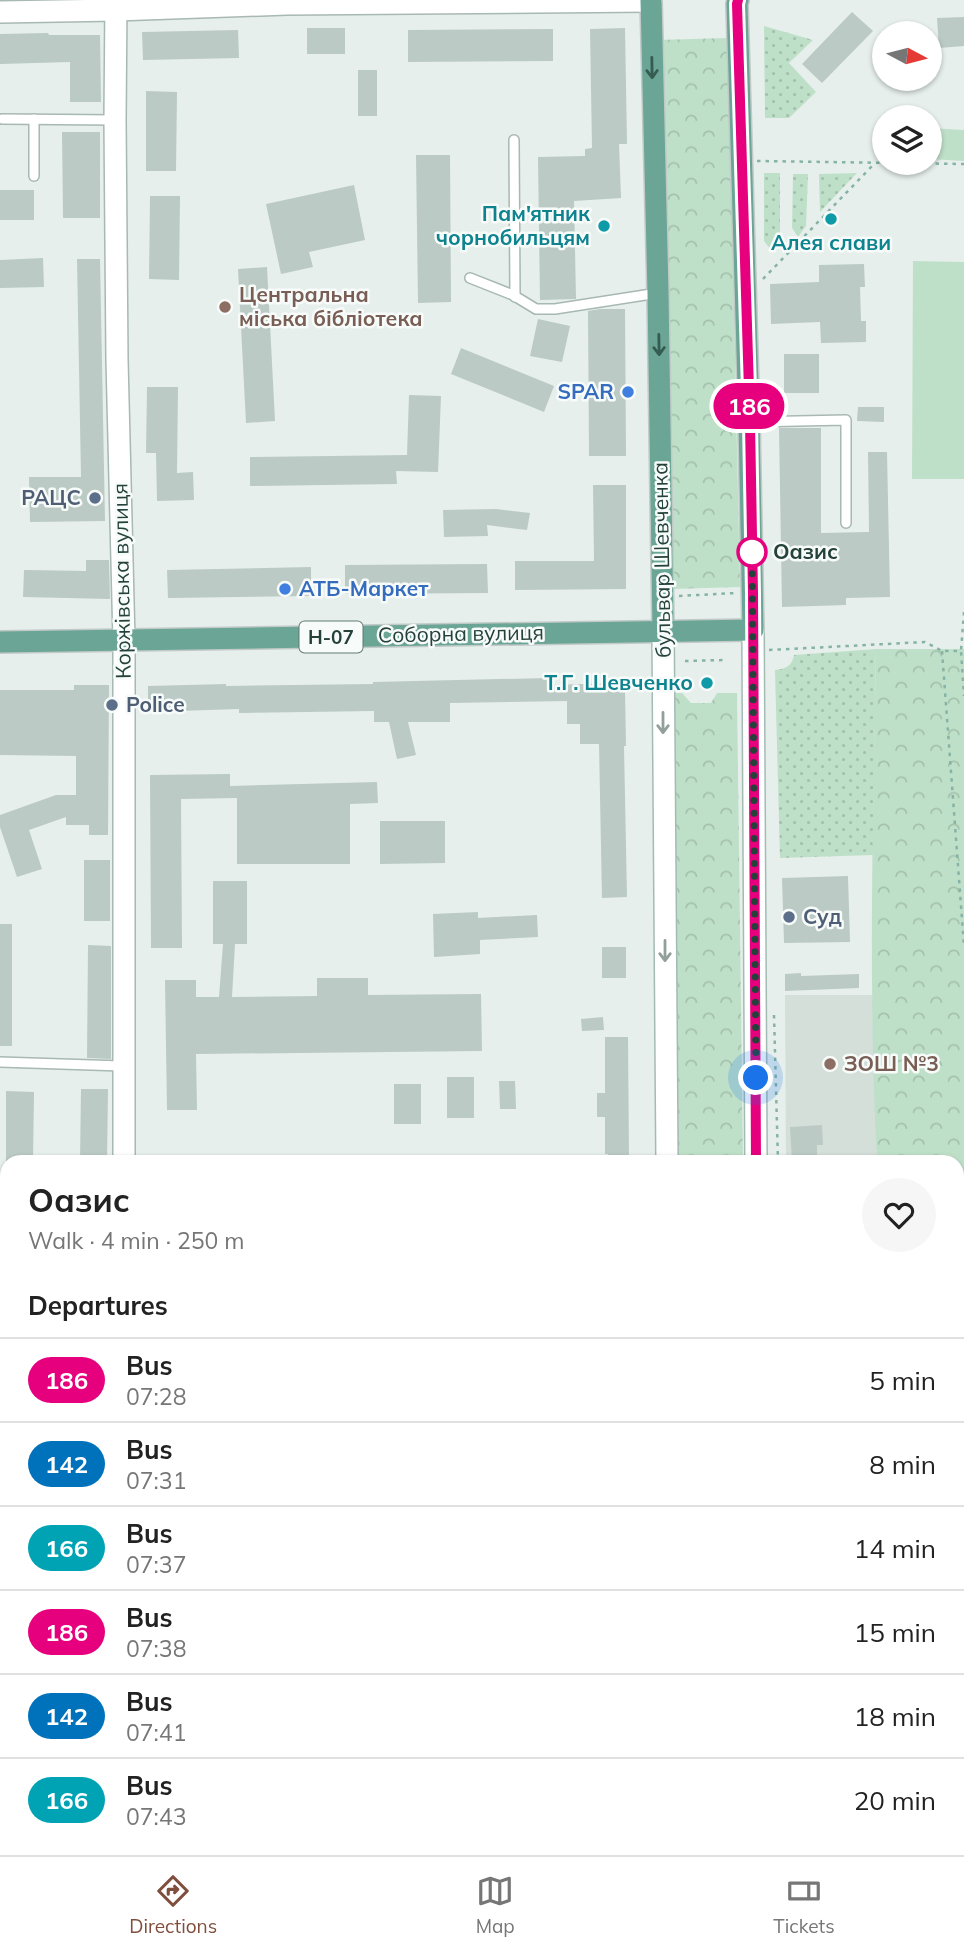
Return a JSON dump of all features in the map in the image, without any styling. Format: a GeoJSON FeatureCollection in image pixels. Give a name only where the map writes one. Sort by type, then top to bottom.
{"type":"FeatureCollection","features":[{"type":"Feature","properties":{"kind":"main road"},"geometry":{"type":"LineString","coordinates":[[738,0],[753,630]]}},
{"type":"Feature","properties":{"kind":"main road","name":"бульвар Шевченка"},"geometry":{"type":"LineString","coordinates":[[651,1],[663,631]]}},
{"type":"Feature","properties":{"kind":"main road","name":"Соборна вулиця"},"geometry":{"type":"LineString","coordinates":[[0,642],[753,630]]}},
{"type":"Feature","properties":{"kind":"street"},"geometry":{"type":"LineString","coordinates":[[0,12],[116,5],[651,1]]}},
{"type":"Feature","properties":{"kind":"street","name":"Коржівська вулиця"},"geometry":{"type":"LineString","coordinates":[[116,5],[117,360],[124,641],[124,1155]]}},
{"type":"Feature","properties":{"kind":"street"},"geometry":{"type":"LineString","coordinates":[[753,630],[756,1155]]}},
{"type":"Feature","properties":{"kind":"street","name":"бульвар Шевченка"},"geometry":{"type":"LineString","coordinates":[[663,631],[667,1155]]}},
{"type":"Feature","properties":{"kind":"lane"},"geometry":{"type":"LineString","coordinates":[[2,119],[115,120]]}},
{"type":"Feature","properties":{"kind":"lane"},"geometry":{"type":"LineString","coordinates":[[34,119],[34,176]]}},
{"type":"Feature","properties":{"kind":"lane"},"geometry":{"type":"LineString","coordinates":[[514,140],[515,297]]}},
{"type":"Feature","properties":{"kind":"lane"},"geometry":{"type":"LineString","coordinates":[[470,278],[536,309],[555,309],[658,292]]}},
{"type":"Feature","properties":{"kind":"lane"},"geometry":{"type":"LineString","coordinates":[[750,422],[846,420],[846,523]]}},
{"type":"Feature","properties":{"kind":"lane"},"geometry":{"type":"LineString","coordinates":[[0,1062],[124,1066]]}},
{"type":"Feature","properties":{"kind":"path"},"geometry":{"type":"LineString","coordinates":[[742,161],[872,163]]}},
{"type":"Feature","properties":{"kind":"path"},"geometry":{"type":"LineString","coordinates":[[942,164],[964,164]]}},
{"type":"Feature","properties":{"kind":"path"},"geometry":{"type":"LineString","coordinates":[[746,298],[872,165]]}},
{"type":"Feature","properties":{"kind":"path"},"geometry":{"type":"LineString","coordinates":[[673,596],[736,593]]}},
{"type":"Feature","properties":{"kind":"path"},"geometry":{"type":"LineString","coordinates":[[964,612],[964,696]]}},
{"type":"Feature","properties":{"kind":"path"},"geometry":{"type":"LineString","coordinates":[[769,650],[925,642],[942,651],[962,651]]}},
{"type":"Feature","properties":{"kind":"path"},"geometry":{"type":"LineString","coordinates":[[942,651],[964,946]]}},
{"type":"Feature","properties":{"kind":"path"},"geometry":{"type":"LineString","coordinates":[[685,661],[724,660]]}},
{"type":"Feature","properties":{"kind":"shaded area","name":"ЗОШ №3"},"geometry":{"type":"Polygon","coordinates":[[[785,995],[873,995],[877,1155],[786,1155],[785,995]]]}},
{"type":"Feature","properties":{"kind":"green space"},"geometry":{"type":"Polygon","coordinates":[[[764,26],[813,40],[789,63],[816,92],[789,118],[765,118],[764,26]]]}},
{"type":"Feature","properties":{"kind":"green space"},"geometry":{"type":"Polygon","coordinates":[[[728,38],[740,587],[671,589],[657,40],[728,38]]]}},
{"type":"Feature","properties":{"kind":"green space"},"geometry":{"type":"Polygon","coordinates":[[[942,129],[964,130],[964,161],[942,160],[942,129]]]}},
{"type":"Feature","properties":{"kind":"green space"},"geometry":{"type":"Polygon","coordinates":[[[764,173],[780,173],[780,242],[771,250],[764,241],[764,173]]]}},
{"type":"Feature","properties":{"kind":"green space"},"geometry":{"type":"Polygon","coordinates":[[[857,173],[820,212],[819,174],[857,173]]]}},
{"type":"Feature","properties":{"kind":"green space"},"geometry":{"type":"Polygon","coordinates":[[[793,174],[808,174],[806,226],[798,237],[792,228],[793,174]]]}},
{"type":"Feature","properties":{"kind":"green space"},"geometry":{"type":"Polygon","coordinates":[[[913,261],[964,262],[964,479],[912,479],[913,261]]]}},
{"type":"Feature","properties":{"kind":"green space"},"geometry":{"type":"Polygon","coordinates":[[[876,649],[873,855],[780,858],[775,670],[788,666],[794,655],[876,649]]]}},
{"type":"Feature","properties":{"kind":"green space"},"geometry":{"type":"Polygon","coordinates":[[[876,649],[964,649],[964,1155],[877,1155],[872,970],[876,649]]]}},
{"type":"Feature","properties":{"kind":"green space"},"geometry":{"type":"Polygon","coordinates":[[[670,693],[682,693],[691,703],[711,703],[717,693],[737,693],[743,1155],[676,1155],[670,693]]]}},
{"type":"Feature","properties":{"kind":"building"},"geometry":{"type":"Polygon","coordinates":[[[852,12],[872,30],[822,83],[802,64],[852,12]]]}},
{"type":"Feature","properties":{"kind":"building"},"geometry":{"type":"Polygon","coordinates":[[[964,17],[964,46],[942,48],[942,21],[937,21],[937,18],[964,17]]]}},
{"type":"Feature","properties":{"kind":"building"},"geometry":{"type":"Polygon","coordinates":[[[307,28],[345,28],[345,54],[307,54],[307,28]]]}},
{"type":"Feature","properties":{"kind":"building"},"geometry":{"type":"Polygon","coordinates":[[[625,28],[627,144],[619,144],[621,198],[574,201],[576,299],[540,300],[538,157],[585,156],[585,149],[592,148],[590,29],[625,28]]]}},
{"type":"Feature","properties":{"kind":"building"},"geometry":{"type":"Polygon","coordinates":[[[553,29],[553,61],[408,62],[408,30],[553,29]]]}},
{"type":"Feature","properties":{"kind":"building"},"geometry":{"type":"Polygon","coordinates":[[[238,30],[239,58],[143,60],[142,32],[238,30]]]}},
{"type":"Feature","properties":{"kind":"building"},"geometry":{"type":"Polygon","coordinates":[[[0,34],[100,35],[101,102],[70,102],[70,62],[0,64],[0,34]]]}},
{"type":"Feature","properties":{"kind":"building"},"geometry":{"type":"Polygon","coordinates":[[[358,70],[377,70],[377,116],[358,116],[358,70]]]}},
{"type":"Feature","properties":{"kind":"building"},"geometry":{"type":"Polygon","coordinates":[[[146,91],[177,92],[176,171],[146,171],[146,91]]]}},
{"type":"Feature","properties":{"kind":"building"},"geometry":{"type":"Polygon","coordinates":[[[62,132],[100,132],[100,218],[63,218],[62,132]]]}},
{"type":"Feature","properties":{"kind":"building"},"geometry":{"type":"Polygon","coordinates":[[[416,155],[450,155],[451,302],[418,303],[416,155]]]}},
{"type":"Feature","properties":{"kind":"building"},"geometry":{"type":"Polygon","coordinates":[[[354,185],[365,240],[309,252],[313,267],[281,274],[266,204],[354,185]]]}},
{"type":"Feature","properties":{"kind":"building"},"geometry":{"type":"Polygon","coordinates":[[[0,190],[34,190],[34,220],[0,220],[0,190]]]}},
{"type":"Feature","properties":{"kind":"building"},"geometry":{"type":"Polygon","coordinates":[[[150,196],[180,196],[179,280],[149,279],[150,196]]]}},
{"type":"Feature","properties":{"kind":"building"},"geometry":{"type":"Polygon","coordinates":[[[43,258],[44,287],[0,288],[0,260],[43,258]]]}},
{"type":"Feature","properties":{"kind":"building"},"geometry":{"type":"Polygon","coordinates":[[[77,259],[100,259],[105,521],[30,522],[29,477],[81,477],[77,259]]]}},
{"type":"Feature","properties":{"kind":"building"},"geometry":{"type":"Polygon","coordinates":[[[864,264],[865,287],[860,287],[861,321],[866,321],[866,342],[821,343],[820,322],[771,324],[770,284],[819,282],[819,265],[864,264]]]}},
{"type":"Feature","properties":{"kind":"building"},"geometry":{"type":"Polygon","coordinates":[[[267,267],[275,421],[246,423],[238,269],[267,267]]]}},
{"type":"Feature","properties":{"kind":"building"},"geometry":{"type":"Polygon","coordinates":[[[625,309],[626,456],[589,456],[588,311],[625,309]]]}},
{"type":"Feature","properties":{"kind":"building"},"geometry":{"type":"Polygon","coordinates":[[[538,319],[570,326],[562,362],[530,356],[538,319]]]}},
{"type":"Feature","properties":{"kind":"building"},"geometry":{"type":"Polygon","coordinates":[[[461,348],[554,386],[544,412],[451,374],[461,348]]]}},
{"type":"Feature","properties":{"kind":"building"},"geometry":{"type":"Polygon","coordinates":[[[784,354],[819,354],[819,393],[784,393],[784,354]]]}},
{"type":"Feature","properties":{"kind":"building"},"geometry":{"type":"Polygon","coordinates":[[[147,387],[178,387],[177,473],[193,472],[194,500],[157,501],[156,453],[146,453],[147,387]]]}},
{"type":"Feature","properties":{"kind":"building"},"geometry":{"type":"Polygon","coordinates":[[[409,395],[441,396],[438,472],[396,471],[397,484],[250,486],[250,457],[407,455],[409,395]]]}},
{"type":"Feature","properties":{"kind":"building"},"geometry":{"type":"Polygon","coordinates":[[[858,407],[884,407],[884,422],[857,421],[858,407]]]}},
{"type":"Feature","properties":{"kind":"building"},"geometry":{"type":"Polygon","coordinates":[[[779,428],[821,428],[821,533],[869,532],[868,452],[887,452],[890,597],[846,598],[846,605],[782,607],[779,428]]]}},
{"type":"Feature","properties":{"kind":"building"},"geometry":{"type":"Polygon","coordinates":[[[593,485],[626,485],[626,589],[515,590],[515,561],[594,561],[593,485]]]}},
{"type":"Feature","properties":{"kind":"building"},"geometry":{"type":"Polygon","coordinates":[[[496,509],[530,513],[527,530],[487,525],[488,536],[444,537],[443,510],[496,509]]]}},
{"type":"Feature","properties":{"kind":"building"},"geometry":{"type":"Polygon","coordinates":[[[86,560],[109,560],[110,599],[23,597],[24,570],[86,571],[86,560]]]}},
{"type":"Feature","properties":{"kind":"building"},"geometry":{"type":"Polygon","coordinates":[[[487,564],[488,593],[345,594],[345,565],[487,564]]]}},
{"type":"Feature","properties":{"kind":"building"},"geometry":{"type":"Polygon","coordinates":[[[311,567],[311,596],[168,598],[167,570],[311,567]]]}},
{"type":"Feature","properties":{"kind":"building"},"geometry":{"type":"Polygon","coordinates":[[[548,678],[548,685],[617,683],[625,691],[627,897],[602,898],[599,744],[580,744],[580,724],[567,724],[567,701],[450,703],[450,722],[408,722],[416,755],[397,759],[389,722],[374,722],[374,711],[239,713],[239,709],[148,712],[148,686],[373,684],[548,678]]]}},
{"type":"Feature","properties":{"kind":"building"},"geometry":{"type":"Polygon","coordinates":[[[74,685],[109,685],[108,835],[89,835],[89,825],[66,825],[66,817],[29,830],[42,869],[17,877],[0,827],[0,815],[56,795],[76,795],[76,756],[0,755],[0,690],[74,690],[74,685]]]}},
{"type":"Feature","properties":{"kind":"building"},"geometry":{"type":"Polygon","coordinates":[[[230,774],[230,786],[377,782],[378,803],[350,804],[350,864],[237,864],[237,798],[181,799],[182,948],[151,948],[150,775],[230,774]]]}},
{"type":"Feature","properties":{"kind":"building"},"geometry":{"type":"Polygon","coordinates":[[[380,821],[445,821],[445,863],[380,864],[380,821]]]}},
{"type":"Feature","properties":{"kind":"building"},"geometry":{"type":"Polygon","coordinates":[[[84,860],[110,860],[110,921],[84,921],[84,860]]]}},
{"type":"Feature","properties":{"kind":"building"},"geometry":{"type":"Polygon","coordinates":[[[848,876],[850,942],[784,943],[782,878],[848,876]]]}},
{"type":"Feature","properties":{"kind":"building"},"geometry":{"type":"Polygon","coordinates":[[[213,881],[247,881],[247,944],[235,944],[232,997],[317,996],[317,978],[368,978],[368,995],[481,994],[482,1051],[196,1054],[197,1110],[167,1110],[165,980],[196,980],[196,997],[219,997],[223,944],[213,944],[213,881]]]}},
{"type":"Feature","properties":{"kind":"building"},"geometry":{"type":"Polygon","coordinates":[[[478,912],[478,918],[537,915],[538,937],[480,940],[480,954],[434,957],[433,914],[478,912]]]}},
{"type":"Feature","properties":{"kind":"building"},"geometry":{"type":"Polygon","coordinates":[[[0,924],[12,924],[12,1046],[0,1046],[0,924]]]}},
{"type":"Feature","properties":{"kind":"building"},"geometry":{"type":"Polygon","coordinates":[[[88,945],[111,946],[111,1059],[87,1058],[88,945]]]}},
{"type":"Feature","properties":{"kind":"building"},"geometry":{"type":"Polygon","coordinates":[[[602,947],[626,947],[626,978],[602,978],[602,947]]]}},
{"type":"Feature","properties":{"kind":"building"},"geometry":{"type":"Polygon","coordinates":[[[801,973],[801,976],[859,974],[859,988],[785,991],[785,974],[801,973]]]}},
{"type":"Feature","properties":{"kind":"building"},"geometry":{"type":"Polygon","coordinates":[[[603,1017],[604,1030],[582,1031],[581,1019],[603,1017]]]}},
{"type":"Feature","properties":{"kind":"building"},"geometry":{"type":"Polygon","coordinates":[[[605,1037],[628,1037],[629,1155],[605,1154],[605,1117],[597,1117],[597,1093],[605,1093],[605,1037]]]}},
{"type":"Feature","properties":{"kind":"building"},"geometry":{"type":"Polygon","coordinates":[[[447,1077],[474,1077],[474,1118],[447,1118],[447,1077]]]}},
{"type":"Feature","properties":{"kind":"building"},"geometry":{"type":"Polygon","coordinates":[[[499,1081],[515,1081],[516,1109],[500,1109],[499,1081]]]}},
{"type":"Feature","properties":{"kind":"building"},"geometry":{"type":"Polygon","coordinates":[[[394,1084],[421,1084],[421,1124],[394,1124],[394,1084]]]}},
{"type":"Feature","properties":{"kind":"building"},"geometry":{"type":"Polygon","coordinates":[[[81,1089],[108,1089],[107,1155],[80,1155],[81,1089]]]}},
{"type":"Feature","properties":{"kind":"building"},"geometry":{"type":"Polygon","coordinates":[[[6,1091],[34,1092],[33,1155],[6,1155],[6,1091]]]}},
{"type":"Feature","properties":{"kind":"building"},"geometry":{"type":"Polygon","coordinates":[[[822,1125],[823,1145],[817,1145],[817,1155],[792,1155],[790,1127],[822,1125]]]}},
{"type":"Feature","properties":{"kind":"bus line","name":"186"},"geometry":{"type":"LineString","coordinates":[[738,0],[753,593],[756,1155]]}},
{"type":"Feature","properties":{"kind":"place","name":"Алея слави"},"geometry":{"type":"Point","coordinates":[831,219]}},
{"type":"Feature","properties":{"kind":"place","name":"Пам'ятник чорнобильцям"},"geometry":{"type":"Point","coordinates":[604,226]}},
{"type":"Feature","properties":{"kind":"place","name":"Центральна міська бібліотека"},"geometry":{"type":"Point","coordinates":[225,307]}},
{"type":"Feature","properties":{"kind":"place","name":"SPAR"},"geometry":{"type":"Point","coordinates":[628,392]}},
{"type":"Feature","properties":{"kind":"place","name":"РАЦС"},"geometry":{"type":"Point","coordinates":[95,498]}},
{"type":"Feature","properties":{"kind":"place","name":"Оазис"},"geometry":{"type":"Point","coordinates":[752,552]}},
{"type":"Feature","properties":{"kind":"place","name":"АТБ-Маркет"},"geometry":{"type":"Point","coordinates":[285,589]}},
{"type":"Feature","properties":{"kind":"place","name":"Т.Г. Шевченко"},"geometry":{"type":"Point","coordinates":[707,683]}},
{"type":"Feature","properties":{"kind":"place","name":"Police"},"geometry":{"type":"Point","coordinates":[112,705]}},
{"type":"Feature","properties":{"kind":"place","name":"Суд"},"geometry":{"type":"Point","coordinates":[789,917]}},
{"type":"Feature","properties":{"kind":"place","name":"ЗОШ №3"},"geometry":{"type":"Point","coordinates":[830,1064]}},
{"type":"Feature","properties":{"kind":"route"},"geometry":{"type":"LineString","coordinates":[[752,552],[752,544],[756,1078]]}}]}
